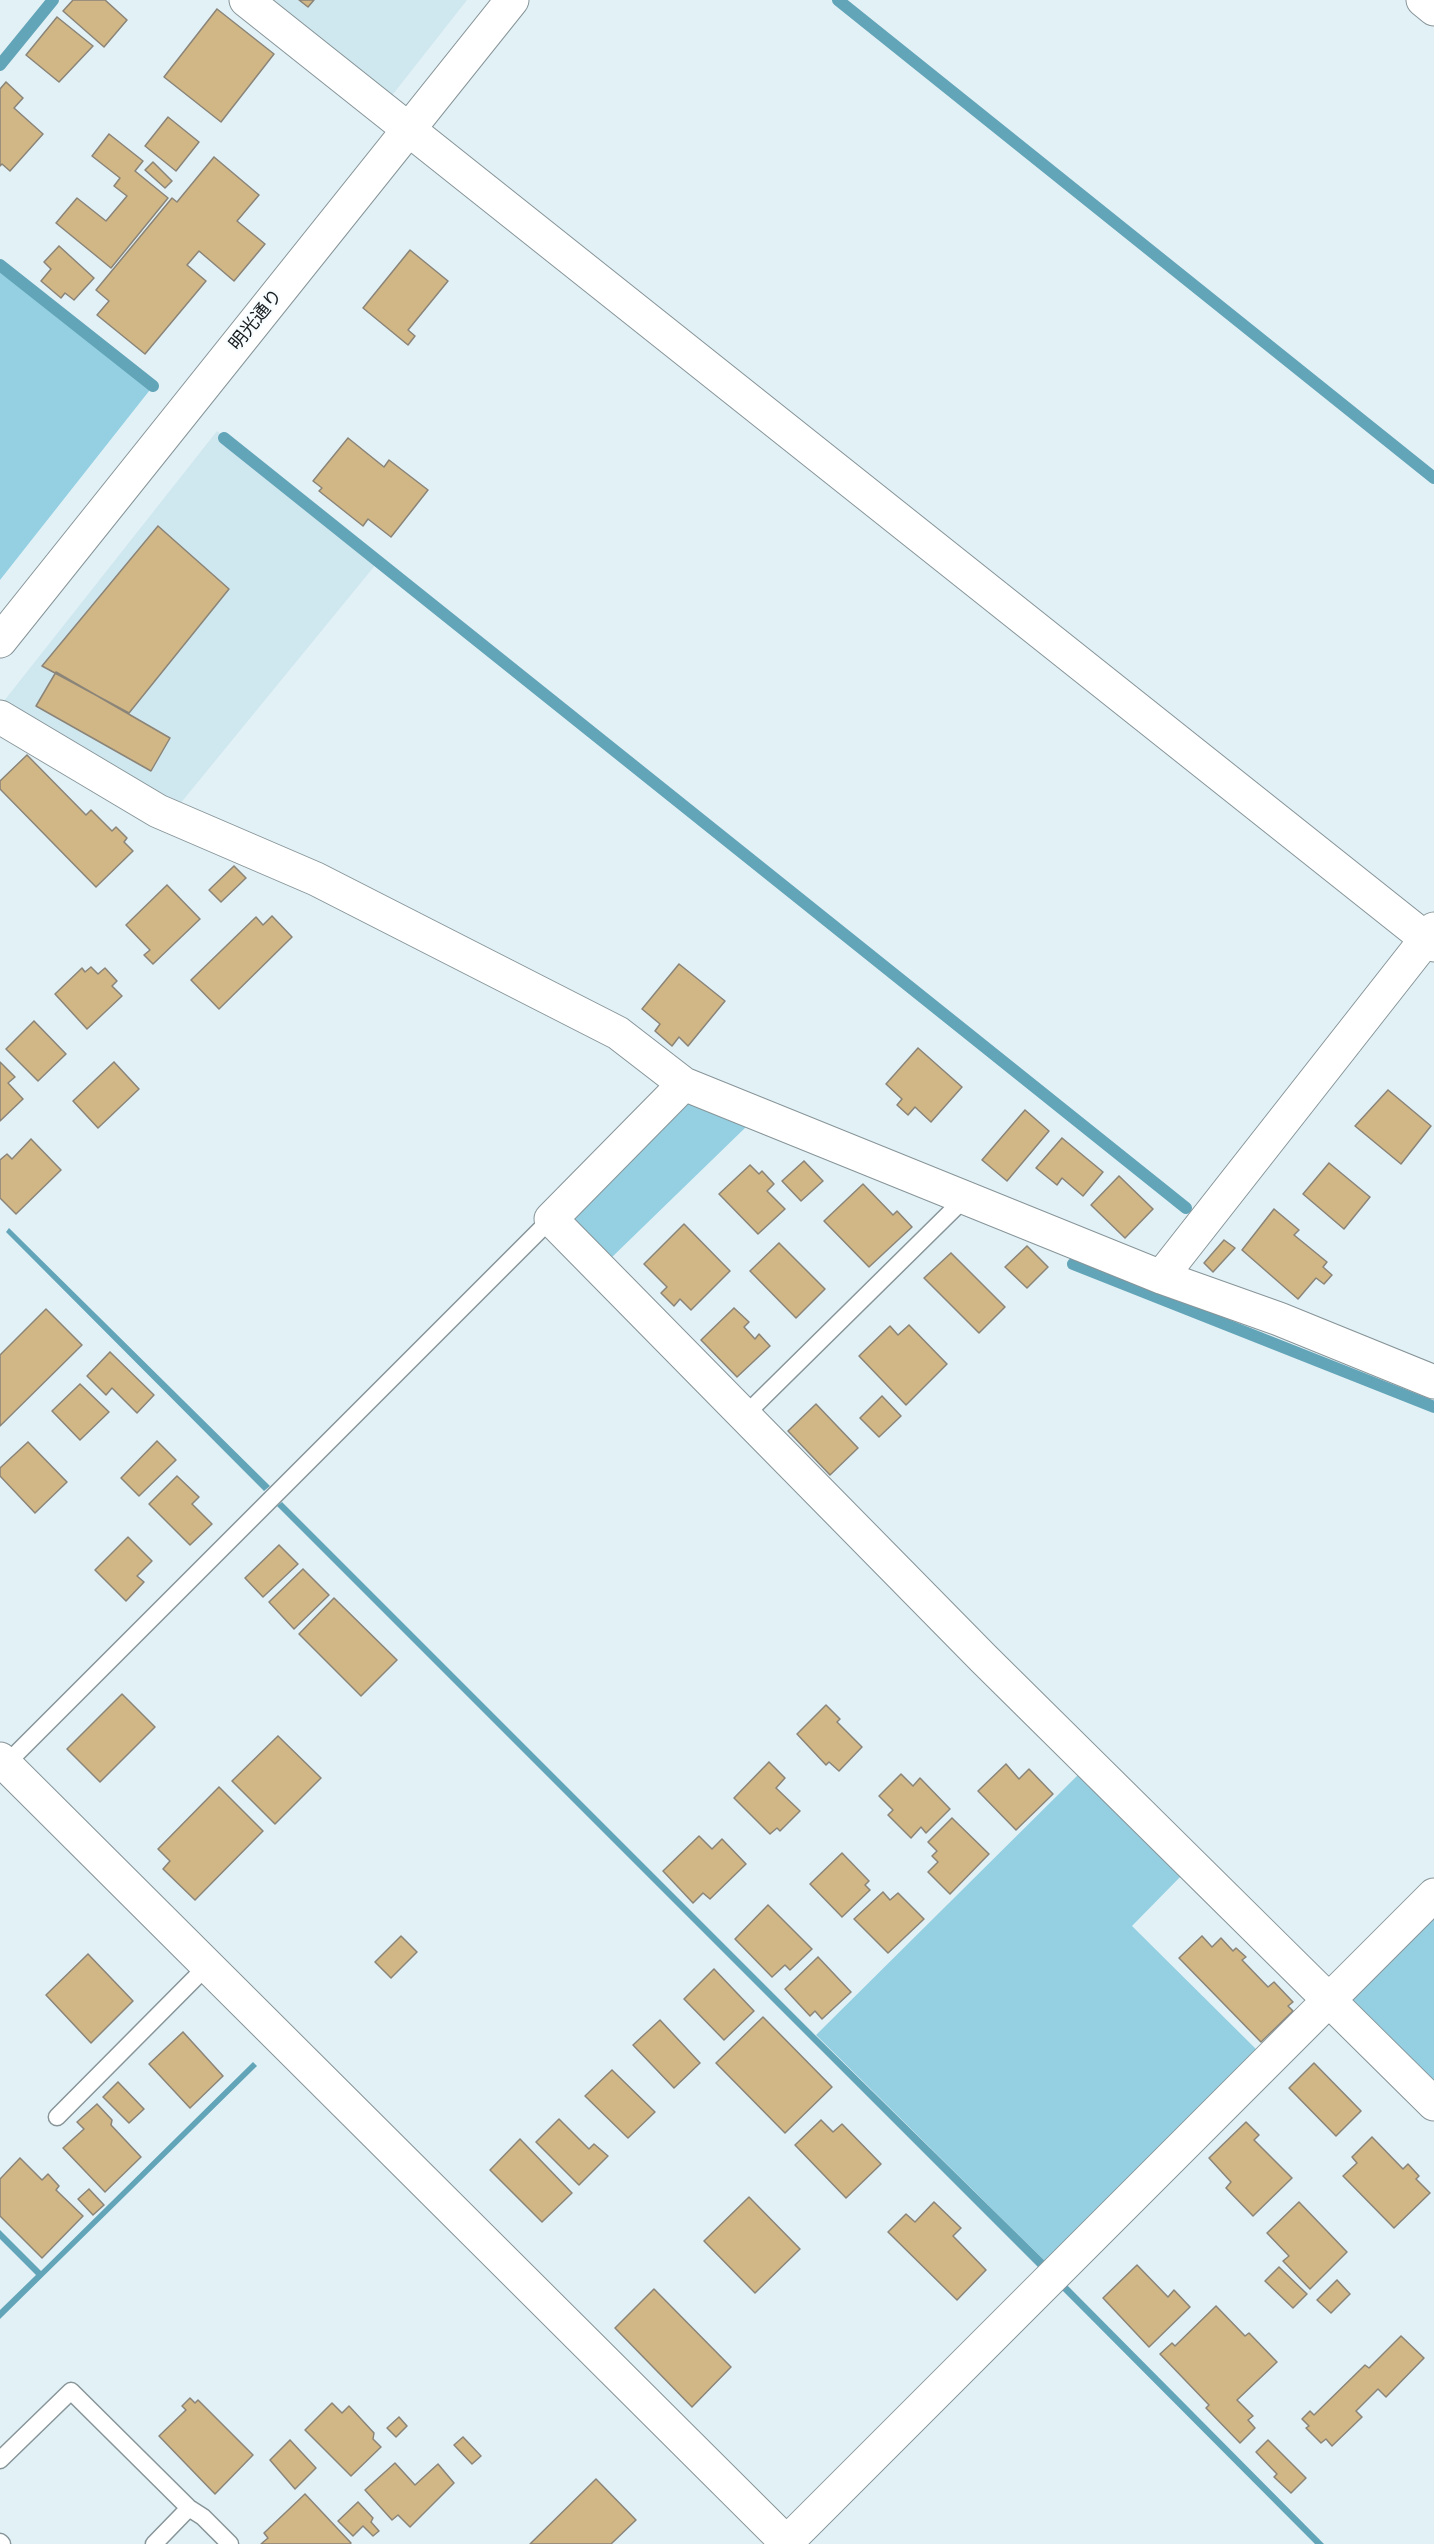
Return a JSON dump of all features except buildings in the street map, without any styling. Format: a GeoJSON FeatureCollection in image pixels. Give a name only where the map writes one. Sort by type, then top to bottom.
{"type":"FeatureCollection","features":[{"type":"Feature","properties":{"kind":"street"},"geometry":{"type":"LineString","coordinates":[[246,0],[1431,938],[1161,1277]]}},
{"type":"Feature","properties":{"kind":"street","name":"明光通り"},"geometry":{"type":"LineString","coordinates":[[0,641],[512,0]]}},
{"type":"Feature","properties":{"kind":"street"},"geometry":{"type":"LineString","coordinates":[[1423,0],[1434,9]]}},
{"type":"Feature","properties":{"kind":"street"},"geometry":{"type":"LineString","coordinates":[[0,717],[158,812],[316,879],[618,1033],[684,1084],[1161,1277],[1279,1319],[1434,1382]]}},
{"type":"Feature","properties":{"kind":"street"},"geometry":{"type":"LineString","coordinates":[[684,1084],[551,1218],[984,1659],[1434,2104]]}},
{"type":"Feature","properties":{"kind":"street"},"geometry":{"type":"LineString","coordinates":[[2,1764],[208,1965],[787,2544],[1434,1895]]}},
{"type":"Feature","properties":{"kind":"lane"},"geometry":{"type":"LineString","coordinates":[[745,1415],[965,1198]]}},
{"type":"Feature","properties":{"kind":"lane"},"geometry":{"type":"LineString","coordinates":[[2,1764],[551,1218]]}},
{"type":"Feature","properties":{"kind":"lane"},"geometry":{"type":"LineString","coordinates":[[57,2116],[208,1965]]}},
{"type":"Feature","properties":{"kind":"lane"},"geometry":{"type":"LineString","coordinates":[[0,2460],[71,2391],[189,2508],[203,2517],[230,2544]]}},
{"type":"Feature","properties":{"kind":"lane"},"geometry":{"type":"LineString","coordinates":[[154,2544],[189,2508]]}},
{"type":"Feature","properties":{"kind":"shaded area"},"geometry":{"type":"Polygon","coordinates":[[[267,0],[467,0],[390,98],[267,0]]]}},
{"type":"Feature","properties":{"kind":"shaded area"},"geometry":{"type":"Polygon","coordinates":[[[0,265],[153,386],[0,580],[0,265]]]}},
{"type":"Feature","properties":{"kind":"shaded area"},"geometry":{"type":"Polygon","coordinates":[[[217,431],[377,563],[175,810],[0,706],[217,431]]]}},
{"type":"Feature","properties":{"kind":"shaded area"},"geometry":{"type":"Polygon","coordinates":[[[683,1099],[746,1127],[609,1260],[572,1222],[576,1204],[683,1099]]]}},
{"type":"Feature","properties":{"kind":"shaded area"},"geometry":{"type":"Polygon","coordinates":[[[9,1228],[270,1486],[264,1491],[6,1232],[9,1228]]]}},
{"type":"Feature","properties":{"kind":"shaded area"},"geometry":{"type":"Polygon","coordinates":[[[282,1502],[815,2035],[1046,2262],[1039,2268],[277,1506],[282,1502]]]}},
{"type":"Feature","properties":{"kind":"shaded area"},"geometry":{"type":"Polygon","coordinates":[[[1081,1772],[1184,1873],[1132,1926],[1259,2052],[1046,2262],[816,2035],[1081,1772]]]}},
{"type":"Feature","properties":{"kind":"shaded area"},"geometry":{"type":"Polygon","coordinates":[[[1434,1907],[1434,2084],[1345,1997],[1434,1907]]]}},
{"type":"Feature","properties":{"kind":"shaded area"},"geometry":{"type":"Polygon","coordinates":[[[253,2062],[257,2066],[0,2319],[0,2310],[36,2275],[0,2239],[0,2230],[41,2271],[253,2062]]]}},
{"type":"Feature","properties":{"kind":"shaded area"},"geometry":{"type":"Polygon","coordinates":[[[1064,2282],[1324,2544],[1315,2544],[1059,2287],[1064,2282]]]}},
{"type":"Feature","properties":{"kind":"waterway"},"geometry":{"type":"LineString","coordinates":[[0,65],[53,0]]}},
{"type":"Feature","properties":{"kind":"waterway"},"geometry":{"type":"LineString","coordinates":[[838,0],[1434,478]]}},
{"type":"Feature","properties":{"kind":"waterway"},"geometry":{"type":"LineString","coordinates":[[0,265],[153,386]]}},
{"type":"Feature","properties":{"kind":"waterway"},"geometry":{"type":"LineString","coordinates":[[224,438],[1186,1208]]}},
{"type":"Feature","properties":{"kind":"waterway"},"geometry":{"type":"LineString","coordinates":[[1073,1264],[1434,1407]]}}]}
